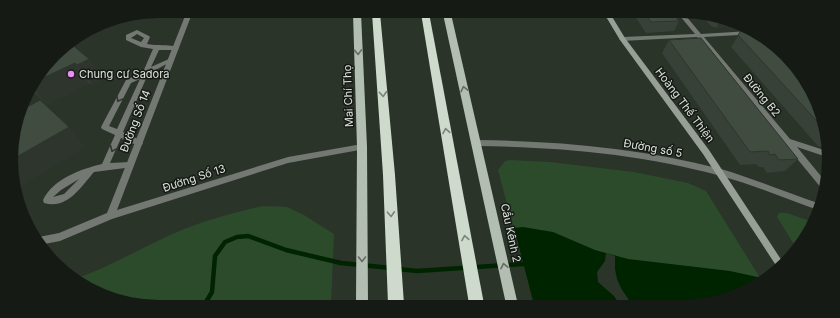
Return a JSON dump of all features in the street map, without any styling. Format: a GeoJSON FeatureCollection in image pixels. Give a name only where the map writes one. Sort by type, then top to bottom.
{"type":"FeatureCollection","features":[{"type":"Feature","properties":{"kind":"highway"},"geometry":{"type":"LineString","coordinates":[[376,18],[389,175],[396,300]]}},
{"type":"Feature","properties":{"kind":"highway"},"geometry":{"type":"LineString","coordinates":[[426,18],[476,300]]}},
{"type":"Feature","properties":{"kind":"main road","name":"Mai Chí Thọ"},"geometry":{"type":"LineString","coordinates":[[357,18],[362,148],[362,300]]}},
{"type":"Feature","properties":{"kind":"main road"},"geometry":{"type":"LineString","coordinates":[[448,18],[477,143]]}},
{"type":"Feature","properties":{"kind":"main road","name":"Cầu Kênh 2"},"geometry":{"type":"LineString","coordinates":[[477,143],[511,300]]}},
{"type":"Feature","properties":{"kind":"street","name":"Đường Số 14"},"geometry":{"type":"LineString","coordinates":[[110,216],[187,18]]}},
{"type":"Feature","properties":{"kind":"street","name":"Hoàng Thế Thiện"},"geometry":{"type":"LineString","coordinates":[[610,18],[622,39],[720,172],[778,262]]}},
{"type":"Feature","properties":{"kind":"street","name":"Đường B2"},"geometry":{"type":"LineString","coordinates":[[685,18],[820,181]]}},
{"type":"Feature","properties":{"kind":"street"},"geometry":{"type":"LineString","coordinates":[[622,39],[748,35]]}},
{"type":"Feature","properties":{"kind":"street"},"geometry":{"type":"LineString","coordinates":[[142,46],[156,49],[176,48]]}},
{"type":"Feature","properties":{"kind":"street"},"geometry":{"type":"LineString","coordinates":[[105,166],[156,49]]}},
{"type":"Feature","properties":{"kind":"street"},"geometry":{"type":"LineString","coordinates":[[139,143],[105,127],[128,82],[171,60]]}},
{"type":"Feature","properties":{"kind":"street"},"geometry":{"type":"LineString","coordinates":[[786,142],[822,153]]}},
{"type":"Feature","properties":{"kind":"street","name":"Đường số 5"},"geometry":{"type":"LineString","coordinates":[[477,143],[538,145],[594,150],[720,172],[815,205]]}},
{"type":"Feature","properties":{"kind":"street","name":"Đường Số 13"},"geometry":{"type":"LineString","coordinates":[[43,239],[60,237],[110,216],[288,160],[362,148]]}},
{"type":"Feature","properties":{"kind":"street"},"geometry":{"type":"LineString","coordinates":[[92,169],[64,198],[56,201],[47,200],[54,190],[92,169],[105,166],[130,165]]}},
{"type":"Feature","properties":{"kind":"shaded area"},"geometry":{"type":"Polygon","coordinates":[[[505,161],[550,162],[634,172],[688,183],[706,191],[759,276],[752,281],[726,293],[690,300],[533,300],[498,170],[505,161]]]}},
{"type":"Feature","properties":{"kind":"shaded area"},"geometry":{"type":"Polygon","coordinates":[[[263,206],[287,207],[304,215],[334,234],[331,300],[150,300],[114,293],[82,277],[184,229],[263,206]]]}},
{"type":"Feature","properties":{"kind":"shaded area"},"geometry":{"type":"Polygon","coordinates":[[[779,213],[787,213],[807,220],[794,244],[777,217],[779,213]]]}},
{"type":"Feature","properties":{"kind":"shaded area"},"geometry":{"type":"Polygon","coordinates":[[[523,227],[553,232],[595,250],[628,259],[730,271],[757,277],[726,293],[690,300],[533,300],[514,228],[523,227]]]}},
{"type":"Feature","properties":{"kind":"pier"},"geometry":{"type":"Polygon","coordinates":[[[606,253],[615,256],[617,279],[629,300],[617,300],[598,282],[597,272],[605,261],[606,253]]]}},
{"type":"Feature","properties":{"kind":"building"},"geometry":{"type":"Polygon","coordinates":[[[648,18],[677,18],[679,21],[651,22],[648,18]]]}},
{"type":"Feature","properties":{"kind":"building"},"geometry":{"type":"Polygon","coordinates":[[[740,32],[752,37],[781,59],[793,73],[803,89],[815,114],[817,121],[738,35],[740,32]]]}},
{"type":"Feature","properties":{"kind":"building"},"geometry":{"type":"Polygon","coordinates":[[[701,38],[798,159],[779,160],[775,154],[770,155],[768,151],[750,152],[669,40],[701,38]]]}},
{"type":"Feature","properties":{"kind":"building"},"geometry":{"type":"Polygon","coordinates":[[[74,46],[89,59],[77,65],[75,63],[44,77],[59,59],[74,46]]]}},
{"type":"Feature","properties":{"kind":"building"},"geometry":{"type":"Polygon","coordinates":[[[40,100],[69,127],[18,156],[21,131],[28,106],[40,100]]]}},
{"type":"Feature","properties":{"kind":"waterway"},"geometry":{"type":"LineString","coordinates":[[207,300],[212,292],[215,256],[225,242],[237,237],[248,236],[286,250],[341,263],[391,268]]}},
{"type":"Feature","properties":{"kind":"waterway"},"geometry":{"type":"LineString","coordinates":[[398,269],[417,271],[523,264]]}},
{"type":"Feature","properties":{"kind":"place","name":"Chung cư Sadora"},"geometry":{"type":"Point","coordinates":[71,74]}}]}
